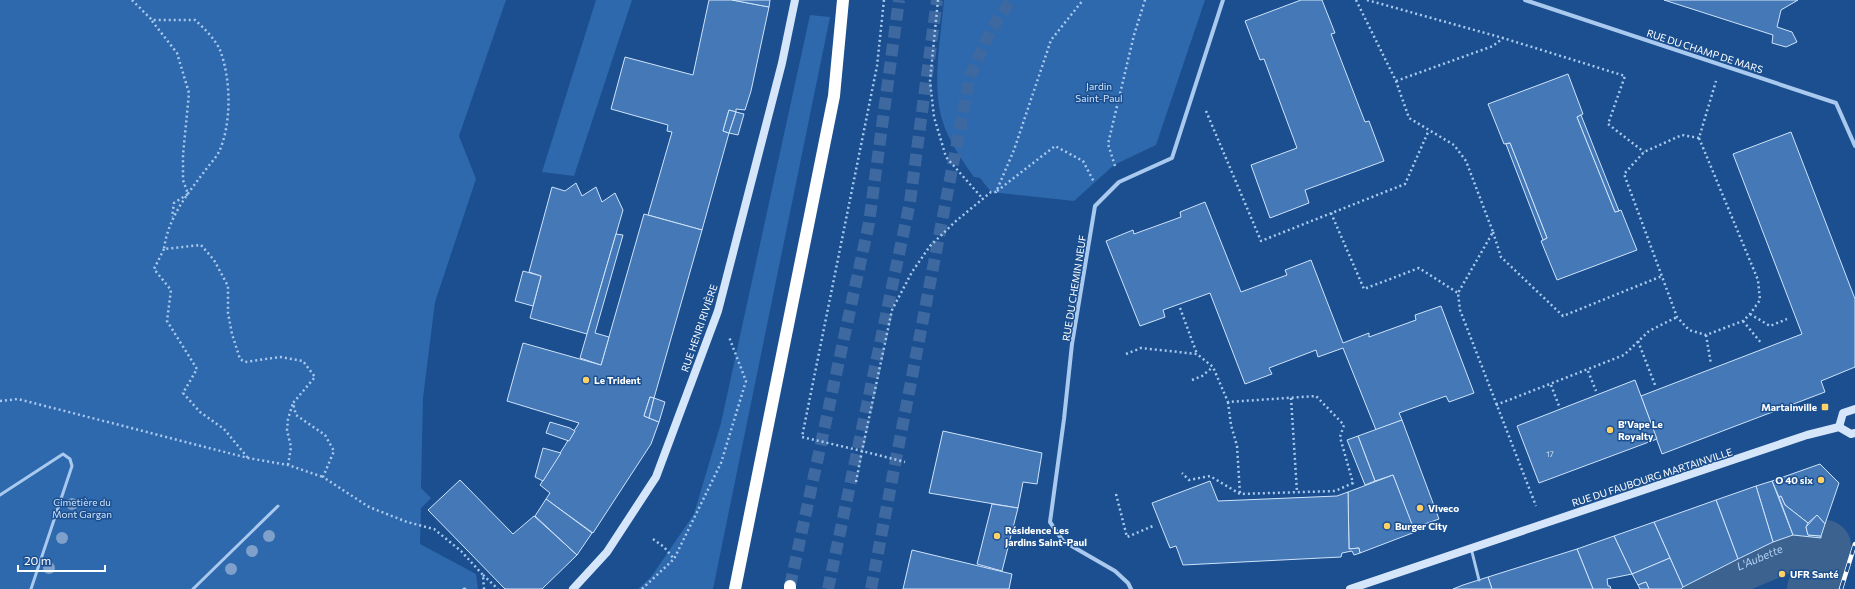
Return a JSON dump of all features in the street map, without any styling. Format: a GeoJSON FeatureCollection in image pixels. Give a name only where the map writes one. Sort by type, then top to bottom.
{"type":"FeatureCollection","features":[{"type":"Feature","properties":{"kind":"highway"},"geometry":{"type":"LineString","coordinates":[[735,589],[834,96],[843,0]]}},
{"type":"Feature","properties":{"kind":"street","name":"RUE HENRI RIVIÈRE"},"geometry":{"type":"LineString","coordinates":[[574,589],[607,552],[656,477],[718,311],[782,63],[795,0]]}},
{"type":"Feature","properties":{"kind":"street","name":"RUE DU CHEMIN NEUF"},"geometry":{"type":"LineString","coordinates":[[1131,589],[1128,583],[1115,571],[1063,541],[1050,522],[1072,344],[1095,206],[1119,182],[1172,158],[1223,0]]}},
{"type":"Feature","properties":{"kind":"street","name":"RUE DU CHAMP DE MARS"},"geometry":{"type":"LineString","coordinates":[[1525,0],[1836,103],[1855,146]]}},
{"type":"Feature","properties":{"kind":"street"},"geometry":{"type":"LineString","coordinates":[[1855,409],[1843,413],[1839,427],[1851,434],[1855,433]]}},
{"type":"Feature","properties":{"kind":"street","name":"RUE DU FAUBOURG MARTAINVILLE"},"geometry":{"type":"LineString","coordinates":[[1350,589],[1806,435],[1839,427]]}},
{"type":"Feature","properties":{"kind":"lane"},"geometry":{"type":"LineString","coordinates":[[0,495],[63,454],[70,459],[72,466],[31,589]]}},
{"type":"Feature","properties":{"kind":"lane"},"geometry":{"type":"LineString","coordinates":[[193,589],[278,506]]}},
{"type":"Feature","properties":{"kind":"lane"},"geometry":{"type":"LineString","coordinates":[[1471,548],[1479,580]]}},
{"type":"Feature","properties":{"kind":"path"},"geometry":{"type":"LineString","coordinates":[[132,0],[152,20],[177,53],[189,94],[183,155],[183,180],[188,194]]}},
{"type":"Feature","properties":{"kind":"path"},"geometry":{"type":"LineString","coordinates":[[884,0],[877,66],[802,437],[905,462]]}},
{"type":"Feature","properties":{"kind":"path"},"geometry":{"type":"LineString","coordinates":[[938,0],[930,81],[934,117],[946,156],[983,199]]}},
{"type":"Feature","properties":{"kind":"path"},"geometry":{"type":"LineString","coordinates":[[996,192],[1014,150],[1051,40],[1083,0]]}},
{"type":"Feature","properties":{"kind":"path"},"geometry":{"type":"LineString","coordinates":[[856,482],[892,310],[912,272],[930,246],[956,221],[991,192],[996,192],[1056,146],[1083,161],[1094,183],[1119,182],[1108,144],[1134,35],[1145,0]]}},
{"type":"Feature","properties":{"kind":"path"},"geometry":{"type":"LineString","coordinates":[[1356,0],[1396,81],[1409,118],[1454,145],[1466,161],[1493,232],[1500,257],[1563,316],[1662,276]]}},
{"type":"Feature","properties":{"kind":"path"},"geometry":{"type":"LineString","coordinates":[[1367,0],[1503,38],[1625,76],[1608,124],[1644,152]]}},
{"type":"Feature","properties":{"kind":"path"},"geometry":{"type":"LineString","coordinates":[[152,20],[195,20],[206,30],[220,50],[230,92],[227,121],[219,152],[188,194],[172,219],[166,233],[164,249],[154,269],[171,290],[167,321],[197,369],[183,394],[200,412],[224,429],[248,458]]}},
{"type":"Feature","properties":{"kind":"path"},"geometry":{"type":"LineString","coordinates":[[1396,81],[1493,46],[1503,38]]}},
{"type":"Feature","properties":{"kind":"path"},"geometry":{"type":"LineString","coordinates":[[1698,138],[1682,135],[1644,152],[1624,174],[1677,317],[1689,330],[1706,335],[1743,321],[1760,300],[1758,280],[1698,138],[1721,65]]}},
{"type":"Feature","properties":{"kind":"path"},"geometry":{"type":"LineString","coordinates":[[1195,86],[1261,241],[1405,184],[1429,130]]}},
{"type":"Feature","properties":{"kind":"path"},"geometry":{"type":"LineString","coordinates":[[172,219],[174,202],[188,194]]}},
{"type":"Feature","properties":{"kind":"path"},"geometry":{"type":"LineString","coordinates":[[1331,213],[1364,289],[1419,268],[1458,292]]}},
{"type":"Feature","properties":{"kind":"path"},"geometry":{"type":"LineString","coordinates":[[1493,232],[1458,292],[1460,310],[1538,509]]}},
{"type":"Feature","properties":{"kind":"path"},"geometry":{"type":"LineString","coordinates":[[164,249],[201,245],[214,260],[228,286],[228,313],[232,334],[240,360],[245,362],[280,357],[303,361],[315,376],[293,403],[287,424],[291,447],[288,464]]}},
{"type":"Feature","properties":{"kind":"path"},"geometry":{"type":"LineString","coordinates":[[1180,308],[1197,354]]}},
{"type":"Feature","properties":{"kind":"path"},"geometry":{"type":"LineString","coordinates":[[1750,314],[1770,326],[1788,319]]}},
{"type":"Feature","properties":{"kind":"path"},"geometry":{"type":"LineString","coordinates":[[1496,405],[1588,371],[1624,355],[1649,331],[1677,317]]}},
{"type":"Feature","properties":{"kind":"path"},"geometry":{"type":"LineString","coordinates":[[1743,321],[1762,344]]}},
{"type":"Feature","properties":{"kind":"path"},"geometry":{"type":"LineString","coordinates":[[1706,335],[1711,364]]}},
{"type":"Feature","properties":{"kind":"path"},"geometry":{"type":"LineString","coordinates":[[1638,341],[1655,385]]}},
{"type":"Feature","properties":{"kind":"path"},"geometry":{"type":"LineString","coordinates":[[1126,354],[1141,348],[1197,354],[1214,367],[1228,402],[1231,425],[1237,446],[1240,494]]}},
{"type":"Feature","properties":{"kind":"path"},"geometry":{"type":"LineString","coordinates":[[642,589],[674,559],[721,463],[746,381],[736,354]]}},
{"type":"Feature","properties":{"kind":"path"},"geometry":{"type":"LineString","coordinates":[[1192,380],[1202,376],[1214,367]]}},
{"type":"Feature","properties":{"kind":"path"},"geometry":{"type":"LineString","coordinates":[[1588,371],[1596,391]]}},
{"type":"Feature","properties":{"kind":"path"},"geometry":{"type":"LineString","coordinates":[[1551,385],[1559,406]]}},
{"type":"Feature","properties":{"kind":"path"},"geometry":{"type":"LineString","coordinates":[[1182,473],[1189,480],[1210,476],[1240,494],[1334,491],[1352,483],[1340,437],[1344,425],[1316,396],[1228,402]]}},
{"type":"Feature","properties":{"kind":"path"},"geometry":{"type":"LineString","coordinates":[[1291,398],[1297,492]]}},
{"type":"Feature","properties":{"kind":"path"},"geometry":{"type":"LineString","coordinates":[[0,401],[18,399],[248,458],[288,464],[323,476],[369,507],[407,522],[434,529],[461,551],[498,589]]}},
{"type":"Feature","properties":{"kind":"path"},"geometry":{"type":"LineString","coordinates":[[293,403],[296,415],[325,435],[334,451],[323,476]]}},
{"type":"Feature","properties":{"kind":"path"},"geometry":{"type":"LineString","coordinates":[[1116,494],[1127,537],[1153,526]]}},
{"type":"Feature","properties":{"kind":"path"},"geometry":{"type":"LineString","coordinates":[[653,539],[664,547],[674,559]]}},
{"type":"Feature","properties":{"kind":"path"},"geometry":{"type":"LineString","coordinates":[[483,575],[484,589]]}},
{"type":"Feature","properties":{"kind":"green space","name":"Cimetière du Mont Gargan"},"geometry":{"type":"Polygon","coordinates":[[[0,0],[506,0],[459,136],[476,179],[435,302],[423,398],[421,488],[431,498],[421,508],[420,544],[476,574],[478,589],[0,589],[0,0]]]}},
{"type":"Feature","properties":{"kind":"green space"},"geometry":{"type":"Polygon","coordinates":[[[596,0],[632,0],[574,176],[542,172],[596,0]]]}},
{"type":"Feature","properties":{"kind":"green space","name":"Jardin Saint-Paul"},"geometry":{"type":"Polygon","coordinates":[[[944,0],[1205,0],[1156,145],[1114,165],[1074,201],[991,192],[980,178],[974,177],[952,144],[941,116],[937,80],[944,0]]]}},
{"type":"Feature","properties":{"kind":"green space"},"geometry":{"type":"Polygon","coordinates":[[[810,15],[830,17],[713,589],[638,589],[651,577],[694,514],[721,423],[810,15]]]}},
{"type":"Feature","properties":{"kind":"building"},"geometry":{"type":"Polygon","coordinates":[[[709,0],[732,0],[769,7],[751,91],[745,110],[736,109],[736,112],[729,110],[723,131],[729,133],[702,230],[648,215],[672,132],[667,131],[668,125],[611,109],[625,57],[693,75],[709,0]]]}},
{"type":"Feature","properties":{"kind":"building"},"geometry":{"type":"Polygon","coordinates":[[[732,0],[770,0],[769,7],[732,0]]]}},
{"type":"Feature","properties":{"kind":"building"},"geometry":{"type":"Polygon","coordinates":[[[1301,0],[1322,0],[1335,33],[1331,34],[1365,122],[1369,121],[1384,161],[1305,190],[1309,203],[1270,218],[1251,165],[1297,148],[1264,59],[1260,60],[1245,21],[1301,0]]]}},
{"type":"Feature","properties":{"kind":"building"},"geometry":{"type":"Polygon","coordinates":[[[1664,0],[1798,0],[1781,10],[1777,27],[1792,32],[1797,42],[1786,47],[1772,43],[1773,35],[1664,0]]]}},
{"type":"Feature","properties":{"kind":"building"},"geometry":{"type":"Polygon","coordinates":[[[1568,74],[1583,114],[1577,117],[1615,212],[1621,210],[1637,250],[1557,280],[1541,241],[1547,238],[1510,143],[1504,144],[1488,104],[1568,74]]]}},
{"type":"Feature","properties":{"kind":"building"},"geometry":{"type":"Polygon","coordinates":[[[729,110],[736,112],[729,133],[723,131],[729,110]]]}},
{"type":"Feature","properties":{"kind":"building"},"geometry":{"type":"Polygon","coordinates":[[[736,112],[744,114],[738,135],[729,133],[736,112]]]}},
{"type":"Feature","properties":{"kind":"building"},"geometry":{"type":"Polygon","coordinates":[[[1581,115],[1619,211],[1615,212],[1577,117],[1581,115]]]}},
{"type":"Feature","properties":{"kind":"building"},"geometry":{"type":"Polygon","coordinates":[[[1791,132],[1855,299],[1855,367],[1821,381],[1825,392],[1662,454],[1641,396],[1802,334],[1733,154],[1791,132]]]}},
{"type":"Feature","properties":{"kind":"building"},"geometry":{"type":"Polygon","coordinates":[[[1510,143],[1547,238],[1543,240],[1506,144],[1510,143]]]}},
{"type":"Feature","properties":{"kind":"building"},"geometry":{"type":"Polygon","coordinates":[[[576,183],[582,196],[596,187],[602,202],[615,193],[623,210],[587,334],[530,318],[541,276],[529,272],[552,187],[565,191],[576,183]]]}},
{"type":"Feature","properties":{"kind":"building"},"geometry":{"type":"Polygon","coordinates":[[[1205,202],[1241,292],[1287,275],[1285,270],[1311,260],[1343,343],[1369,333],[1369,337],[1416,320],[1415,315],[1441,306],[1474,393],[1449,402],[1446,396],[1399,413],[1402,420],[1376,430],[1343,348],[1318,357],[1316,350],[1269,368],[1272,374],[1245,384],[1210,293],[1163,310],[1165,317],[1140,326],[1106,241],[1133,230],[1134,234],[1181,217],[1180,212],[1205,202]]]}},
{"type":"Feature","properties":{"kind":"building","name":"Le Trident"},"geometry":{"type":"Polygon","coordinates":[[[644,214],[702,230],[654,398],[650,397],[644,416],[659,422],[651,444],[593,533],[546,499],[550,493],[540,485],[579,423],[507,401],[523,343],[601,365],[644,214]]]}},
{"type":"Feature","properties":{"kind":"building"},"geometry":{"type":"Polygon","coordinates":[[[616,234],[623,235],[595,333],[609,337],[601,365],[580,358],[616,234]]]}},
{"type":"Feature","properties":{"kind":"building"},"geometry":{"type":"Polygon","coordinates":[[[523,271],[541,276],[533,306],[515,301],[523,271]]]}},
{"type":"Feature","properties":{"kind":"building"},"geometry":{"type":"Polygon","coordinates":[[[1635,380],[1657,439],[1539,483],[1517,426],[1635,380]]]}},
{"type":"Feature","properties":{"kind":"building"},"geometry":{"type":"Polygon","coordinates":[[[650,397],[654,398],[649,418],[644,416],[650,397]]]}},
{"type":"Feature","properties":{"kind":"building"},"geometry":{"type":"Polygon","coordinates":[[[654,398],[665,402],[659,422],[649,418],[654,398]]]}},
{"type":"Feature","properties":{"kind":"building"},"geometry":{"type":"Polygon","coordinates":[[[1402,420],[1439,519],[1413,528],[1393,475],[1375,481],[1358,436],[1402,420]]]}},
{"type":"Feature","properties":{"kind":"building"},"geometry":{"type":"Polygon","coordinates":[[[550,422],[575,431],[569,441],[546,433],[550,422]]]}},
{"type":"Feature","properties":{"kind":"building"},"geometry":{"type":"Polygon","coordinates":[[[943,431],[1042,453],[1037,484],[1023,482],[1018,508],[929,493],[943,431]]]}},
{"type":"Feature","properties":{"kind":"building"},"geometry":{"type":"Polygon","coordinates":[[[1358,436],[1375,481],[1365,485],[1347,440],[1358,436]]]}},
{"type":"Feature","properties":{"kind":"building"},"geometry":{"type":"Polygon","coordinates":[[[543,448],[561,453],[543,481],[535,477],[543,448]]]}},
{"type":"Feature","properties":{"kind":"building"},"geometry":{"type":"Polygon","coordinates":[[[1820,464],[1839,483],[1825,524],[1817,515],[1808,523],[1785,505],[1781,496],[1779,497],[1772,481],[1820,464]]]}},
{"type":"Feature","properties":{"kind":"building"},"geometry":{"type":"Polygon","coordinates":[[[1393,475],[1415,532],[1360,553],[1359,548],[1349,549],[1348,492],[1393,475]]]}},
{"type":"Feature","properties":{"kind":"building"},"geometry":{"type":"Polygon","coordinates":[[[460,480],[513,534],[534,516],[577,555],[542,589],[505,589],[428,510],[460,480]]]}},
{"type":"Feature","properties":{"kind":"building"},"geometry":{"type":"Polygon","coordinates":[[[1210,481],[1218,501],[1337,496],[1348,492],[1349,549],[1359,548],[1360,553],[1354,555],[1352,551],[1342,553],[1341,557],[1183,565],[1176,546],[1170,548],[1152,503],[1210,481]]]}},
{"type":"Feature","properties":{"kind":"building"},"geometry":{"type":"Polygon","coordinates":[[[1772,481],[1793,535],[1773,542],[1756,486],[1772,481]]]}},
{"type":"Feature","properties":{"kind":"building"},"geometry":{"type":"Polygon","coordinates":[[[1756,486],[1773,542],[1738,559],[1716,500],[1756,486]]]}},
{"type":"Feature","properties":{"kind":"building"},"geometry":{"type":"Polygon","coordinates":[[[1781,496],[1785,505],[1808,523],[1806,527],[1808,535],[1821,536],[1821,538],[1793,535],[1779,497],[1781,496]]]}},
{"type":"Feature","properties":{"kind":"building"},"geometry":{"type":"Polygon","coordinates":[[[546,499],[592,533],[577,555],[535,516],[546,499]]]}},
{"type":"Feature","properties":{"kind":"building"},"geometry":{"type":"Polygon","coordinates":[[[1716,500],[1738,559],[1683,587],[1654,522],[1716,500]]]}},
{"type":"Feature","properties":{"kind":"building","name":"Résidence Les Jardins Saint-Paul"},"geometry":{"type":"Polygon","coordinates":[[[992,504],[1018,508],[1002,571],[977,564],[992,504]]]}},
{"type":"Feature","properties":{"kind":"building"},"geometry":{"type":"Polygon","coordinates":[[[1817,515],[1825,524],[1821,536],[1808,535],[1806,527],[1817,515]]]}},
{"type":"Feature","properties":{"kind":"building"},"geometry":{"type":"Polygon","coordinates":[[[1654,522],[1670,558],[1632,574],[1614,536],[1654,522]]]}},
{"type":"Feature","properties":{"kind":"building"},"geometry":{"type":"Polygon","coordinates":[[[1614,536],[1632,574],[1607,579],[1608,586],[1610,586],[1611,589],[1593,589],[1577,549],[1614,536]]]}},
{"type":"Feature","properties":{"kind":"building"},"geometry":{"type":"Polygon","coordinates":[[[1577,549],[1593,589],[1492,589],[1488,577],[1577,549]]]}},
{"type":"Feature","properties":{"kind":"building"},"geometry":{"type":"Polygon","coordinates":[[[912,550],[1012,574],[1009,589],[903,589],[912,550]]]}},
{"type":"Feature","properties":{"kind":"building"},"geometry":{"type":"Polygon","coordinates":[[[1670,558],[1683,587],[1681,589],[1649,589],[1646,582],[1638,585],[1632,574],[1670,558]]]}},
{"type":"Feature","properties":{"kind":"building"},"geometry":{"type":"Polygon","coordinates":[[[1488,577],[1492,589],[1453,589],[1463,585],[1488,577]]]}},
{"type":"Feature","properties":{"kind":"building"},"geometry":{"type":"Polygon","coordinates":[[[1646,582],[1649,589],[1640,589],[1638,585],[1646,582]]]}},
{"type":"Feature","properties":{"kind":"waterway","name":"L'Aubette"},"geometry":{"type":"LineString","coordinates":[[1701,589],[1723,573],[1792,544],[1825,546]]}},
{"type":"Feature","properties":{"kind":"waterway"},"geometry":{"type":"LineString","coordinates":[[1824,557],[1825,546]]}},
{"type":"Feature","properties":{"kind":"waterway"},"geometry":{"type":"LineString","coordinates":[[1813,589],[1824,557]]}},
{"type":"Feature","properties":{"kind":"tunnel"},"geometry":{"type":"LineString","coordinates":[[790,586],[869,223],[899,0]]}},
{"type":"Feature","properties":{"kind":"tunnel"},"geometry":{"type":"LineString","coordinates":[[828,589],[910,202],[937,0]]}},
{"type":"Feature","properties":{"kind":"tunnel"},"geometry":{"type":"LineString","coordinates":[[871,589],[970,76],[990,32],[1011,0]]}},
{"type":"Feature","properties":{"kind":"railway"},"geometry":{"type":"LineString","coordinates":[[1841,589],[1855,544]]}},
{"type":"Feature","properties":{"kind":"place","name":"Le Trident"},"geometry":{"type":"Point","coordinates":[586,380]}},
{"type":"Feature","properties":{"kind":"place","name":"Martainville"},"geometry":{"type":"Point","coordinates":[1825,407]}},
{"type":"Feature","properties":{"kind":"place","name":"B'Vape Le Royalty"},"geometry":{"type":"Point","coordinates":[1610,430]}},
{"type":"Feature","properties":{"kind":"place","name":"O 40 six"},"geometry":{"type":"Point","coordinates":[1821,480]}},
{"type":"Feature","properties":{"kind":"place","name":"Viveco"},"geometry":{"type":"Point","coordinates":[1420,508]}},
{"type":"Feature","properties":{"kind":"place","name":"Burger City"},"geometry":{"type":"Point","coordinates":[1387,526]}},
{"type":"Feature","properties":{"kind":"place","name":"Résidence Les Jardins Saint-Paul"},"geometry":{"type":"Point","coordinates":[997,536]}},
{"type":"Feature","properties":{"kind":"place","name":"UFR Santé"},"geometry":{"type":"Point","coordinates":[1782,574]}}]}
